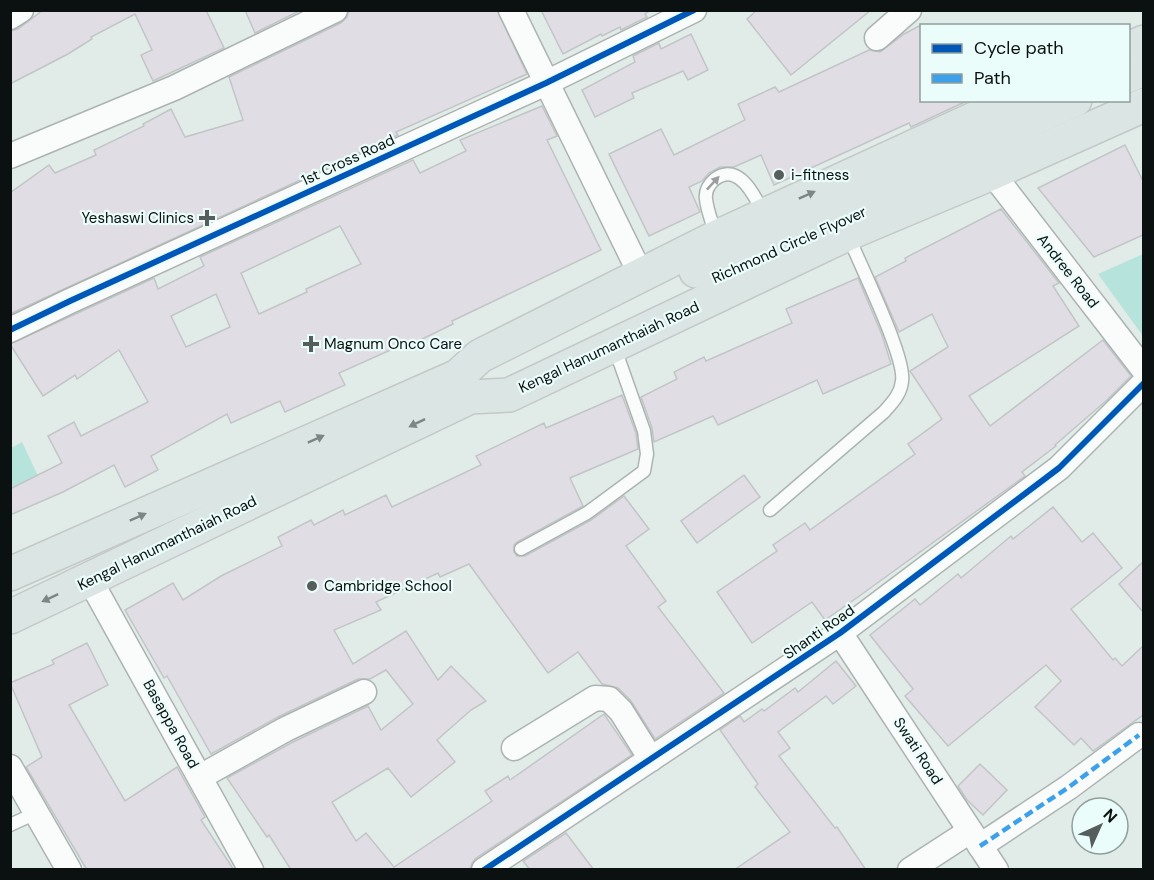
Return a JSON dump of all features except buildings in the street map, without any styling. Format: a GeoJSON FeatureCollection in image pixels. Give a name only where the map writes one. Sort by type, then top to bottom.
{"type":"FeatureCollection","features":[{"type":"Feature","properties":{"kind":"main road","name":"Kengal Hanumanthaiah Road"},"geometry":{"type":"LineString","coordinates":[[10,616],[90,580],[464,387],[480,356],[717,237],[1012,102]]}},
{"type":"Feature","properties":{"kind":"main road","name":"Richmond Circle Flyover"},"geometry":{"type":"LineString","coordinates":[[464,387],[1071,102]]}},
{"type":"Feature","properties":{"kind":"main road","name":"Richmond Circle Flyover"},"geometry":{"type":"LineString","coordinates":[[502,368],[729,271],[1108,102]]}},
{"type":"Feature","properties":{"kind":"main road","name":"Kengal Hanumanthaiah Road"},"geometry":{"type":"LineString","coordinates":[[10,574],[464,387],[509,395],[847,234],[992,173],[1143,105]]}},
{"type":"Feature","properties":{"kind":"street"},"geometry":{"type":"LineString","coordinates":[[10,17],[21,10]]}},
{"type":"Feature","properties":{"kind":"street"},"geometry":{"type":"LineString","coordinates":[[10,156],[174,88],[334,10]]}},
{"type":"Feature","properties":{"kind":"street"},"geometry":{"type":"LineString","coordinates":[[511,10],[641,275]]}},
{"type":"Feature","properties":{"kind":"street","name":"1st Cross Road"},"geometry":{"type":"LineString","coordinates":[[10,330],[546,83],[694,10]]}},
{"type":"Feature","properties":{"kind":"street"},"geometry":{"type":"LineString","coordinates":[[877,38],[909,10]]}},
{"type":"Feature","properties":{"kind":"street","name":"Andree Road"},"geometry":{"type":"LineString","coordinates":[[992,173],[1143,370]]}},
{"type":"Feature","properties":{"kind":"street","name":"Shanti Road"},"geometry":{"type":"LineString","coordinates":[[489,867],[840,633],[1059,468],[1143,383]]}},
{"type":"Feature","properties":{"kind":"street","name":"Basappa Road"},"geometry":{"type":"LineString","coordinates":[[90,580],[251,870]]}},
{"type":"Feature","properties":{"kind":"street","name":"Swati Road"},"geometry":{"type":"LineString","coordinates":[[840,633],[996,870]]}},
{"type":"Feature","properties":{"kind":"street"},"geometry":{"type":"LineString","coordinates":[[200,777],[286,729],[364,692]]}},
{"type":"Feature","properties":{"kind":"street"},"geometry":{"type":"LineString","coordinates":[[514,748],[595,698],[609,699],[621,711],[651,759]]}},
{"type":"Feature","properties":{"kind":"street"},"geometry":{"type":"LineString","coordinates":[[910,870],[975,839],[1069,787],[1139,735]]}},
{"type":"Feature","properties":{"kind":"street"},"geometry":{"type":"LineString","coordinates":[[10,767],[69,870]]}},
{"type":"Feature","properties":{"kind":"lane"},"geometry":{"type":"LineString","coordinates":[[717,237],[706,200],[706,190],[720,175],[738,177],[752,192],[764,215]]}},
{"type":"Feature","properties":{"kind":"lane"},"geometry":{"type":"LineString","coordinates":[[770,510],[884,412],[898,396],[903,380],[901,364],[893,342],[847,234]]}},
{"type":"Feature","properties":{"kind":"lane"},"geometry":{"type":"LineString","coordinates":[[521,549],[587,513],[644,471],[647,454],[644,431],[614,345]]}},
{"type":"Feature","properties":{"kind":"lane"},"geometry":{"type":"LineString","coordinates":[[10,825],[36,813]]}},
{"type":"Feature","properties":{"kind":"shaded area"},"geometry":{"type":"Polygon","coordinates":[[[1143,254],[1143,336],[1098,274],[1143,254]]]}},
{"type":"Feature","properties":{"kind":"shaded area"},"geometry":{"type":"Polygon","coordinates":[[[22,442],[38,476],[11,489],[11,448],[22,442]]]}},
{"type":"Feature","properties":{"kind":"marked path"},"geometry":{"type":"LineString","coordinates":[[980,846],[1069,787],[1139,735]]}},
{"type":"Feature","properties":{"kind":"cycle path"},"geometry":{"type":"LineString","coordinates":[[10,330],[546,83],[694,10]]}},
{"type":"Feature","properties":{"kind":"cycle path"},"geometry":{"type":"LineString","coordinates":[[484,870],[840,633],[1059,468],[1144,383]]}},
{"type":"Feature","properties":{"kind":"place","name":"i-fitness"},"geometry":{"type":"Point","coordinates":[779,175]}},
{"type":"Feature","properties":{"kind":"place","name":"Yeshaswi Clinics"},"geometry":{"type":"Point","coordinates":[207,218]}},
{"type":"Feature","properties":{"kind":"place","name":"Magnum Onco Care"},"geometry":{"type":"Point","coordinates":[311,344]}},
{"type":"Feature","properties":{"kind":"place","name":"Cambridge School"},"geometry":{"type":"Point","coordinates":[312,586]}}]}
